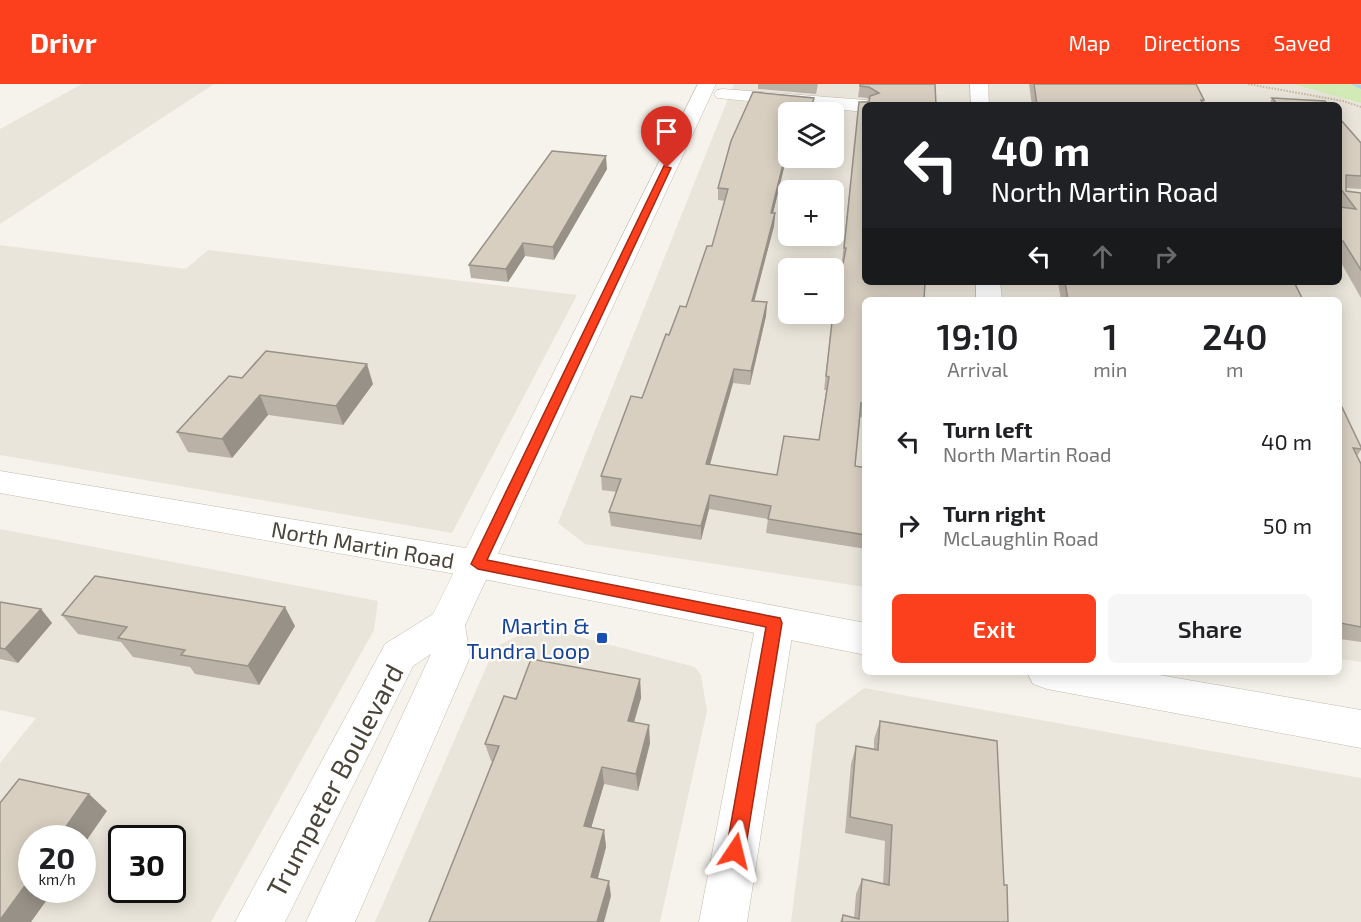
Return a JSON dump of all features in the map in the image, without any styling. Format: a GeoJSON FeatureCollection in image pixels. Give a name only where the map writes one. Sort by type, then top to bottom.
{"type":"FeatureCollection","features":[{"type":"Feature","properties":{"kind":"street"},"geometry":{"type":"LineString","coordinates":[[979,84],[980,102]]}},
{"type":"Feature","properties":{"kind":"street"},"geometry":{"type":"LineString","coordinates":[[715,89],[862,106]]}},
{"type":"Feature","properties":{"kind":"street","name":"Trumpeter Boulevard"},"geometry":{"type":"LineString","coordinates":[[259,922],[399,655],[446,625],[715,89]]}},
{"type":"Feature","properties":{"kind":"street","name":"North Martin Road"},"geometry":{"type":"LineString","coordinates":[[0,482],[478,564],[862,638]]}},
{"type":"Feature","properties":{"kind":"street"},"geometry":{"type":"LineString","coordinates":[[723,922],[775,623]]}},
{"type":"Feature","properties":{"kind":"street","name":"Trumpeter Boulevard"},"geometry":{"type":"LineString","coordinates":[[330,922],[451,657],[446,625]]}},
{"type":"Feature","properties":{"kind":"street"},"geometry":{"type":"LineString","coordinates":[[1064,675],[1361,729]]}},
{"type":"Feature","properties":{"kind":"path"},"geometry":{"type":"LineString","coordinates":[[1248,84],[1343,101],[1361,107]]}},
{"type":"Feature","properties":{"kind":"shaded area"},"geometry":{"type":"Polygon","coordinates":[[[82,84],[214,84],[0,224],[0,129],[82,84]]]}},
{"type":"Feature","properties":{"kind":"shaded area"},"geometry":{"type":"Polygon","coordinates":[[[734,84],[1361,84],[1361,662],[1342,659],[1342,297],[862,297],[862,587],[585,544],[558,523],[734,84]]]}},
{"type":"Feature","properties":{"kind":"shaded area"},"geometry":{"type":"Polygon","coordinates":[[[0,245],[186,269],[208,250],[577,295],[452,533],[0,455],[0,245]]]}},
{"type":"Feature","properties":{"kind":"shaded area"},"geometry":{"type":"Polygon","coordinates":[[[0,529],[378,601],[374,630],[211,922],[0,922],[0,763],[36,718],[0,710],[0,529]]]}},
{"type":"Feature","properties":{"kind":"shaded area"},"geometry":{"type":"Polygon","coordinates":[[[538,626],[695,667],[701,675],[707,711],[660,922],[375,922],[495,647],[538,626]]]}},
{"type":"Feature","properties":{"kind":"shaded area"},"geometry":{"type":"Polygon","coordinates":[[[864,688],[1361,778],[1361,922],[791,922],[816,724],[864,688]]]}},
{"type":"Feature","properties":{"kind":"green space"},"geometry":{"type":"Polygon","coordinates":[[[1295,84],[1361,84],[1361,103],[1300,86],[1295,84]]]}},
{"type":"Feature","properties":{"kind":"building"},"geometry":{"type":"Polygon","coordinates":[[[860,84],[935,84],[936,102],[869,102],[870,96],[879,93],[869,87],[860,86],[860,84]]]}},
{"type":"Feature","properties":{"kind":"building"},"geometry":{"type":"Polygon","coordinates":[[[1034,84],[1196,84],[1204,100],[1201,100],[1202,102],[1037,102],[1034,84]]]}},
{"type":"Feature","properties":{"kind":"building"},"geometry":{"type":"Polygon","coordinates":[[[753,92],[814,98],[813,102],[778,102],[778,168],[782,168],[771,213],[775,213],[752,301],[767,302],[751,371],[734,369],[706,464],[777,475],[784,436],[819,440],[829,377],[826,376],[832,324],[844,324],[844,259],[859,102],[862,102],[862,285],[925,285],[924,297],[862,297],[862,403],[855,466],[862,467],[862,534],[768,519],[771,506],[710,495],[701,526],[609,512],[621,479],[601,476],[631,396],[642,398],[666,334],[669,335],[680,306],[686,307],[707,246],[712,246],[728,189],[718,188],[731,141],[753,92]]]}},
{"type":"Feature","properties":{"kind":"building"},"geometry":{"type":"Polygon","coordinates":[[[1272,98],[1326,102],[1275,102],[1272,98]]]}},
{"type":"Feature","properties":{"kind":"building"},"geometry":{"type":"Polygon","coordinates":[[[1342,121],[1361,143],[1361,176],[1346,175],[1346,191],[1361,193],[1361,270],[1342,241],[1342,207],[1356,209],[1342,191],[1342,121]]]}},
{"type":"Feature","properties":{"kind":"building"},"geometry":{"type":"Polygon","coordinates":[[[552,151],[606,156],[553,247],[523,243],[506,269],[469,265],[552,151]]]}},
{"type":"Feature","properties":{"kind":"building"},"geometry":{"type":"Polygon","coordinates":[[[1066,285],[1296,285],[1302,297],[1068,297],[1066,285]]]}},
{"type":"Feature","properties":{"kind":"building"},"geometry":{"type":"Polygon","coordinates":[[[266,351],[367,364],[336,406],[260,395],[222,439],[177,432],[229,376],[242,378],[266,351]]]}},
{"type":"Feature","properties":{"kind":"building"},"geometry":{"type":"Polygon","coordinates":[[[1342,407],[1361,447],[1361,449],[1353,448],[1361,464],[1361,627],[1342,623],[1342,407]]]}},
{"type":"Feature","properties":{"kind":"building"},"geometry":{"type":"Polygon","coordinates":[[[95,576],[285,607],[248,666],[181,655],[185,650],[118,638],[127,627],[62,615],[95,576]]]}},
{"type":"Feature","properties":{"kind":"building"},"geometry":{"type":"Polygon","coordinates":[[[0,602],[41,609],[5,649],[0,648],[0,602]]]}},
{"type":"Feature","properties":{"kind":"building"},"geometry":{"type":"Polygon","coordinates":[[[531,659],[640,679],[628,721],[649,725],[636,774],[602,767],[584,826],[604,830],[591,877],[609,881],[597,922],[429,922],[499,746],[485,744],[504,696],[516,699],[531,659]]]}},
{"type":"Feature","properties":{"kind":"building"},"geometry":{"type":"Polygon","coordinates":[[[880,721],[997,741],[1008,922],[842,922],[843,915],[859,919],[862,879],[889,885],[892,825],[850,817],[856,746],[878,750],[880,721]]]}},
{"type":"Feature","properties":{"kind":"building"},"geometry":{"type":"Polygon","coordinates":[[[19,779],[89,794],[67,825],[18,825],[18,895],[0,920],[0,803],[19,779]]]}},
{"type":"Feature","properties":{"kind":"waterway"},"geometry":{"type":"LineString","coordinates":[[1354,84],[1361,87]]}},
{"type":"Feature","properties":{"kind":"place","name":"Martin & Tundra Loop"},"geometry":{"type":"Point","coordinates":[602,638]}},
{"type":"Feature","properties":{"kind":"route"},"geometry":{"type":"LineString","coordinates":[[667,168],[478,564],[775,623],[735,851]]}}]}
